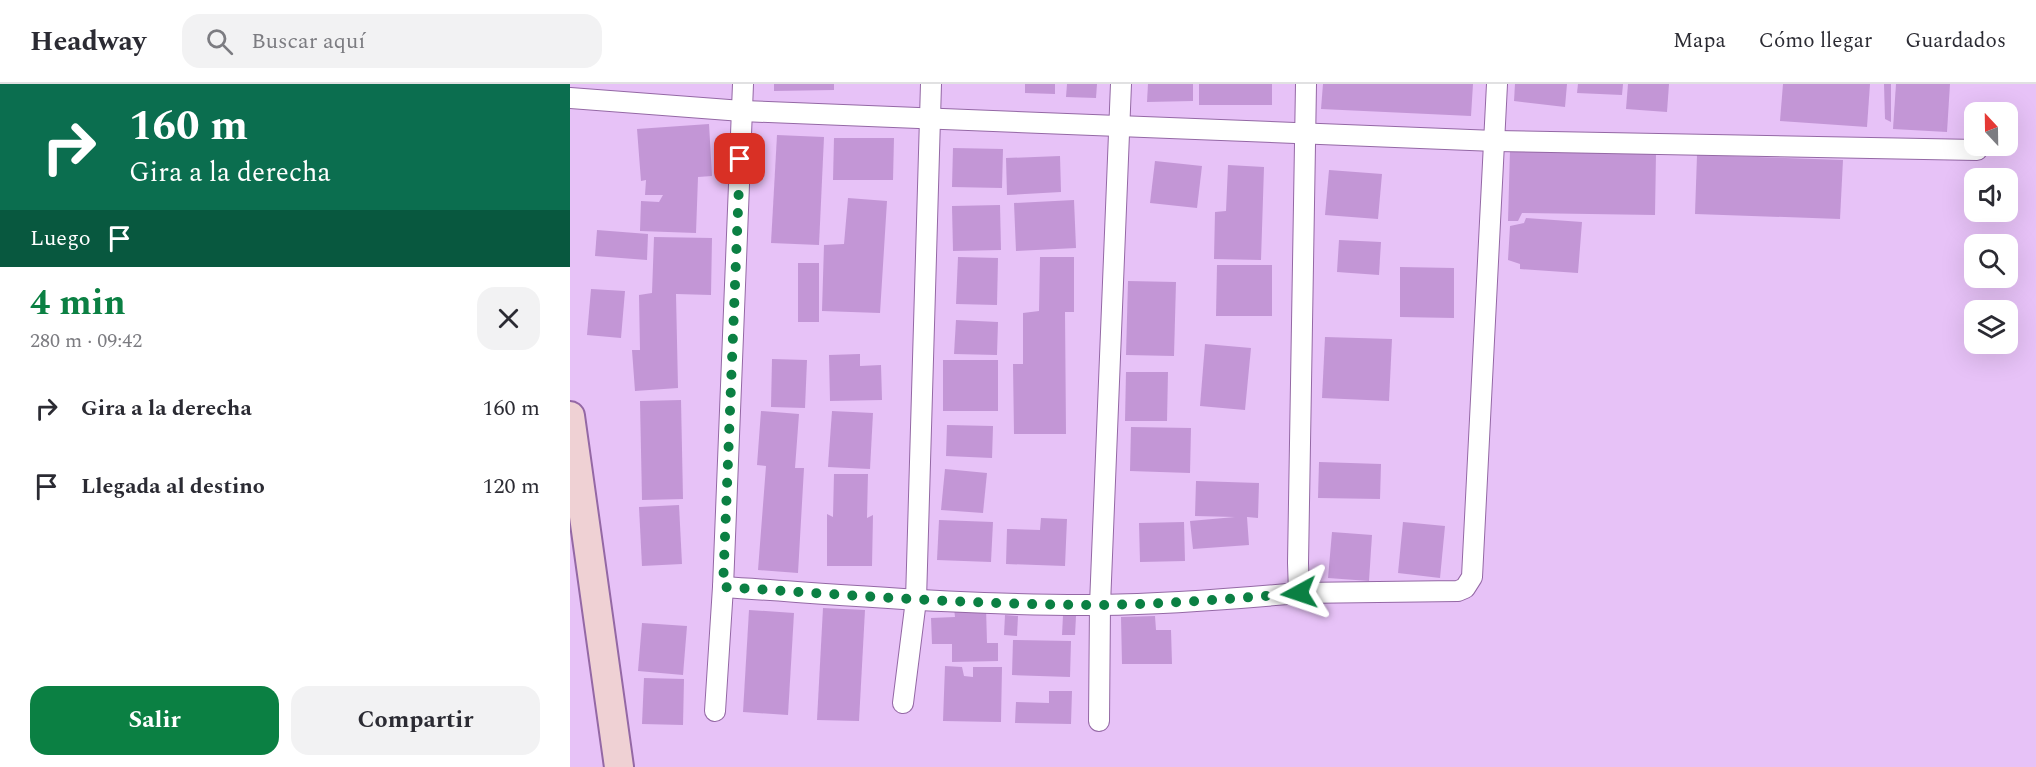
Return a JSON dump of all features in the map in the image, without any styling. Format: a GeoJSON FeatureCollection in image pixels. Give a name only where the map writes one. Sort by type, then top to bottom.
{"type":"FeatureCollection","features":[{"type":"Feature","properties":{"kind":"main road"},"geometry":{"type":"LineString","coordinates":[[570,416],[619,767]]}},
{"type":"Feature","properties":{"kind":"street"},"geometry":{"type":"LineString","coordinates":[[716,711],[743,84]]}},
{"type":"Feature","properties":{"kind":"street"},"geometry":{"type":"LineString","coordinates":[[903,703],[916,600],[931,84]]}},
{"type":"Feature","properties":{"kind":"street"},"geometry":{"type":"LineString","coordinates":[[1099,720],[1100,605],[1121,84]]}},
{"type":"Feature","properties":{"kind":"street"},"geometry":{"type":"LineString","coordinates":[[1299,593],[1306,84]]}},
{"type":"Feature","properties":{"kind":"street"},"geometry":{"type":"LineString","coordinates":[[723,587],[916,600],[1100,605],[1299,593],[1458,591],[1465,588],[1472,577],[1497,84]]}},
{"type":"Feature","properties":{"kind":"street"},"geometry":{"type":"LineString","coordinates":[[570,98],[742,111],[1495,141],[1964,150]]}},
{"type":"Feature","properties":{"kind":"building"},"geometry":{"type":"Polygon","coordinates":[[[774,84],[834,84],[834,90],[774,91],[774,84]]]}},
{"type":"Feature","properties":{"kind":"building"},"geometry":{"type":"Polygon","coordinates":[[[1025,84],[1055,84],[1055,94],[1025,93],[1025,84]]]}},
{"type":"Feature","properties":{"kind":"building"},"geometry":{"type":"Polygon","coordinates":[[[1067,84],[1097,84],[1096,98],[1066,97],[1067,84]]]}},
{"type":"Feature","properties":{"kind":"building"},"geometry":{"type":"Polygon","coordinates":[[[1148,84],[1193,84],[1193,101],[1147,102],[1148,84]]]}},
{"type":"Feature","properties":{"kind":"building"},"geometry":{"type":"Polygon","coordinates":[[[1199,84],[1272,84],[1272,105],[1199,105],[1199,84]]]}},
{"type":"Feature","properties":{"kind":"building"},"geometry":{"type":"Polygon","coordinates":[[[1323,84],[1473,84],[1471,116],[1321,109],[1323,84]]]}},
{"type":"Feature","properties":{"kind":"building"},"geometry":{"type":"Polygon","coordinates":[[[1515,84],[1567,84],[1565,107],[1514,101],[1515,84]]]}},
{"type":"Feature","properties":{"kind":"building"},"geometry":{"type":"Polygon","coordinates":[[[1578,84],[1623,84],[1622,95],[1577,93],[1578,84]]]}},
{"type":"Feature","properties":{"kind":"building"},"geometry":{"type":"Polygon","coordinates":[[[1628,84],[1669,84],[1667,112],[1626,109],[1628,84]]]}},
{"type":"Feature","properties":{"kind":"building"},"geometry":{"type":"Polygon","coordinates":[[[1783,84],[1870,84],[1867,127],[1780,121],[1783,84]]]}},
{"type":"Feature","properties":{"kind":"building"},"geometry":{"type":"Polygon","coordinates":[[[1884,84],[1891,84],[1891,122],[1885,119],[1884,84]]]}},
{"type":"Feature","properties":{"kind":"building"},"geometry":{"type":"Polygon","coordinates":[[[1896,84],[1950,84],[1947,132],[1893,129],[1896,84]]]}},
{"type":"Feature","properties":{"kind":"building"},"geometry":{"type":"Polygon","coordinates":[[[709,124],[712,176],[698,177],[696,233],[640,231],[641,201],[659,202],[663,195],[645,195],[646,180],[641,181],[637,129],[709,124]]]}},
{"type":"Feature","properties":{"kind":"building"},"geometry":{"type":"Polygon","coordinates":[[[777,135],[824,137],[819,245],[771,243],[777,135]]]}},
{"type":"Feature","properties":{"kind":"building"},"geometry":{"type":"Polygon","coordinates":[[[834,138],[894,138],[893,180],[833,180],[834,138]]]}},
{"type":"Feature","properties":{"kind":"building"},"geometry":{"type":"Polygon","coordinates":[[[953,148],[1003,149],[1002,188],[952,187],[953,148]]]}},
{"type":"Feature","properties":{"kind":"building"},"geometry":{"type":"Polygon","coordinates":[[[1510,150],[1656,153],[1655,215],[1522,213],[1518,221],[1508,221],[1510,150]]]}},
{"type":"Feature","properties":{"kind":"building"},"geometry":{"type":"Polygon","coordinates":[[[1697,155],[1843,160],[1840,219],[1695,214],[1697,155]]]}},
{"type":"Feature","properties":{"kind":"building"},"geometry":{"type":"Polygon","coordinates":[[[1060,156],[1061,192],[1007,195],[1006,158],[1060,156]]]}},
{"type":"Feature","properties":{"kind":"building"},"geometry":{"type":"Polygon","coordinates":[[[1155,161],[1202,166],[1197,208],[1150,203],[1155,161]]]}},
{"type":"Feature","properties":{"kind":"building"},"geometry":{"type":"Polygon","coordinates":[[[1228,165],[1264,167],[1261,260],[1214,259],[1215,212],[1226,211],[1228,165]]]}},
{"type":"Feature","properties":{"kind":"building"},"geometry":{"type":"Polygon","coordinates":[[[1329,170],[1382,174],[1378,219],[1325,215],[1329,170]]]}},
{"type":"Feature","properties":{"kind":"building"},"geometry":{"type":"Polygon","coordinates":[[[848,198],[887,201],[880,313],[822,311],[824,245],[844,244],[848,198]]]}},
{"type":"Feature","properties":{"kind":"building"},"geometry":{"type":"Polygon","coordinates":[[[1074,200],[1076,248],[1016,251],[1014,203],[1074,200]]]}},
{"type":"Feature","properties":{"kind":"building"},"geometry":{"type":"Polygon","coordinates":[[[1000,205],[1001,250],[953,251],[952,206],[1000,205]]]}},
{"type":"Feature","properties":{"kind":"building"},"geometry":{"type":"Polygon","coordinates":[[[1526,218],[1582,222],[1578,273],[1520,269],[1520,264],[1508,260],[1510,226],[1524,223],[1526,218]]]}},
{"type":"Feature","properties":{"kind":"building"},"geometry":{"type":"Polygon","coordinates":[[[597,230],[648,234],[647,260],[595,256],[597,230]]]}},
{"type":"Feature","properties":{"kind":"building"},"geometry":{"type":"Polygon","coordinates":[[[654,237],[712,238],[711,295],[676,294],[678,388],[635,391],[632,350],[640,350],[639,295],[652,293],[654,237]]]}},
{"type":"Feature","properties":{"kind":"building"},"geometry":{"type":"Polygon","coordinates":[[[1339,240],[1381,242],[1379,275],[1337,272],[1339,240]]]}},
{"type":"Feature","properties":{"kind":"building"},"geometry":{"type":"Polygon","coordinates":[[[958,257],[998,258],[997,305],[956,304],[958,257]]]}},
{"type":"Feature","properties":{"kind":"building"},"geometry":{"type":"Polygon","coordinates":[[[1040,257],[1074,257],[1074,312],[1065,312],[1066,434],[1014,434],[1013,364],[1023,364],[1023,313],[1039,311],[1040,257]]]}},
{"type":"Feature","properties":{"kind":"building"},"geometry":{"type":"Polygon","coordinates":[[[798,263],[819,263],[819,322],[798,322],[798,263]]]}},
{"type":"Feature","properties":{"kind":"building"},"geometry":{"type":"Polygon","coordinates":[[[1217,265],[1272,265],[1272,316],[1216,316],[1217,265]]]}},
{"type":"Feature","properties":{"kind":"building"},"geometry":{"type":"Polygon","coordinates":[[[1400,267],[1454,268],[1454,318],[1400,317],[1400,267]]]}},
{"type":"Feature","properties":{"kind":"building"},"geometry":{"type":"Polygon","coordinates":[[[1128,281],[1176,282],[1174,356],[1126,355],[1128,281]]]}},
{"type":"Feature","properties":{"kind":"building"},"geometry":{"type":"Polygon","coordinates":[[[591,289],[625,291],[621,338],[587,335],[591,289]]]}},
{"type":"Feature","properties":{"kind":"building"},"geometry":{"type":"Polygon","coordinates":[[[956,320],[998,322],[997,355],[954,354],[956,320]]]}},
{"type":"Feature","properties":{"kind":"building"},"geometry":{"type":"Polygon","coordinates":[[[1325,337],[1392,339],[1389,401],[1322,398],[1325,337]]]}},
{"type":"Feature","properties":{"kind":"building"},"geometry":{"type":"Polygon","coordinates":[[[1205,344],[1251,348],[1245,410],[1200,406],[1205,344]]]}},
{"type":"Feature","properties":{"kind":"building"},"geometry":{"type":"Polygon","coordinates":[[[860,354],[860,366],[881,365],[882,400],[830,401],[829,355],[860,354]]]}},
{"type":"Feature","properties":{"kind":"building"},"geometry":{"type":"Polygon","coordinates":[[[772,359],[807,360],[805,408],[771,407],[772,359]]]}},
{"type":"Feature","properties":{"kind":"building"},"geometry":{"type":"Polygon","coordinates":[[[943,360],[998,360],[998,411],[943,411],[943,360]]]}},
{"type":"Feature","properties":{"kind":"building"},"geometry":{"type":"Polygon","coordinates":[[[1126,372],[1168,372],[1167,421],[1125,421],[1126,372]]]}},
{"type":"Feature","properties":{"kind":"building"},"geometry":{"type":"Polygon","coordinates":[[[681,400],[683,499],[642,500],[640,401],[681,400]]]}},
{"type":"Feature","properties":{"kind":"building"},"geometry":{"type":"Polygon","coordinates":[[[761,411],[799,414],[795,468],[804,468],[798,573],[758,570],[766,466],[757,465],[761,411]]]}},
{"type":"Feature","properties":{"kind":"building"},"geometry":{"type":"Polygon","coordinates":[[[832,411],[873,413],[870,469],[828,467],[832,411]]]}},
{"type":"Feature","properties":{"kind":"building"},"geometry":{"type":"Polygon","coordinates":[[[947,425],[993,426],[992,458],[946,456],[947,425]]]}},
{"type":"Feature","properties":{"kind":"building"},"geometry":{"type":"Polygon","coordinates":[[[1131,427],[1191,428],[1190,473],[1130,471],[1131,427]]]}},
{"type":"Feature","properties":{"kind":"building"},"geometry":{"type":"Polygon","coordinates":[[[1319,462],[1381,464],[1380,499],[1318,498],[1319,462]]]}},
{"type":"Feature","properties":{"kind":"building"},"geometry":{"type":"Polygon","coordinates":[[[945,469],[987,473],[983,513],[941,510],[945,469]]]}},
{"type":"Feature","properties":{"kind":"building"},"geometry":{"type":"Polygon","coordinates":[[[834,474],[868,474],[867,518],[873,515],[872,566],[827,566],[827,514],[833,517],[834,474]]]}},
{"type":"Feature","properties":{"kind":"building"},"geometry":{"type":"Polygon","coordinates":[[[1196,481],[1259,483],[1258,518],[1247,517],[1249,545],[1193,549],[1190,521],[1235,517],[1195,516],[1196,481]]]}},
{"type":"Feature","properties":{"kind":"building"},"geometry":{"type":"Polygon","coordinates":[[[679,505],[682,564],[642,566],[639,507],[679,505]]]}},
{"type":"Feature","properties":{"kind":"building"},"geometry":{"type":"Polygon","coordinates":[[[1041,518],[1067,519],[1065,566],[1006,564],[1007,529],[1040,530],[1041,518]]]}},
{"type":"Feature","properties":{"kind":"building"},"geometry":{"type":"Polygon","coordinates":[[[939,520],[993,522],[991,562],[937,560],[939,520]]]}},
{"type":"Feature","properties":{"kind":"building"},"geometry":{"type":"Polygon","coordinates":[[[1184,522],[1185,561],[1140,562],[1139,523],[1184,522]]]}},
{"type":"Feature","properties":{"kind":"building"},"geometry":{"type":"Polygon","coordinates":[[[1403,522],[1445,526],[1440,578],[1398,573],[1403,522]]]}},
{"type":"Feature","properties":{"kind":"building"},"geometry":{"type":"Polygon","coordinates":[[[1332,532],[1372,535],[1369,581],[1328,578],[1332,532]]]}},
{"type":"Feature","properties":{"kind":"building"},"geometry":{"type":"Polygon","coordinates":[[[986,607],[987,643],[998,643],[998,661],[952,662],[952,644],[932,644],[931,618],[955,617],[954,608],[986,607]]]}},
{"type":"Feature","properties":{"kind":"building"},"geometry":{"type":"Polygon","coordinates":[[[823,608],[865,610],[859,721],[817,720],[823,608]]]}},
{"type":"Feature","properties":{"kind":"building"},"geometry":{"type":"Polygon","coordinates":[[[749,610],[794,613],[788,715],[743,712],[749,610]]]}},
{"type":"Feature","properties":{"kind":"building"},"geometry":{"type":"Polygon","coordinates":[[[1005,615],[1018,616],[1017,636],[1004,635],[1005,615]]]}},
{"type":"Feature","properties":{"kind":"building"},"geometry":{"type":"Polygon","coordinates":[[[1063,615],[1076,616],[1075,635],[1062,635],[1063,615]]]}},
{"type":"Feature","properties":{"kind":"building"},"geometry":{"type":"Polygon","coordinates":[[[1155,616],[1156,630],[1171,630],[1172,664],[1122,664],[1121,617],[1155,616]]]}},
{"type":"Feature","properties":{"kind":"building"},"geometry":{"type":"Polygon","coordinates":[[[642,623],[687,626],[683,675],[638,671],[642,623]]]}},
{"type":"Feature","properties":{"kind":"building"},"geometry":{"type":"Polygon","coordinates":[[[1013,640],[1071,641],[1070,677],[1012,675],[1013,640]]]}},
{"type":"Feature","properties":{"kind":"building"},"geometry":{"type":"Polygon","coordinates":[[[945,666],[962,667],[964,676],[973,677],[973,667],[1002,667],[1001,722],[943,721],[945,666]]]}},
{"type":"Feature","properties":{"kind":"building"},"geometry":{"type":"Polygon","coordinates":[[[644,678],[684,679],[683,725],[642,724],[644,678]]]}},
{"type":"Feature","properties":{"kind":"building"},"geometry":{"type":"Polygon","coordinates":[[[1049,691],[1072,691],[1071,724],[1015,723],[1016,702],[1049,703],[1049,691]]]}},
{"type":"Feature","properties":{"kind":"route"},"geometry":{"type":"LineString","coordinates":[[740,159],[723,587],[916,600],[1100,605],[1299,593]]}}]}
